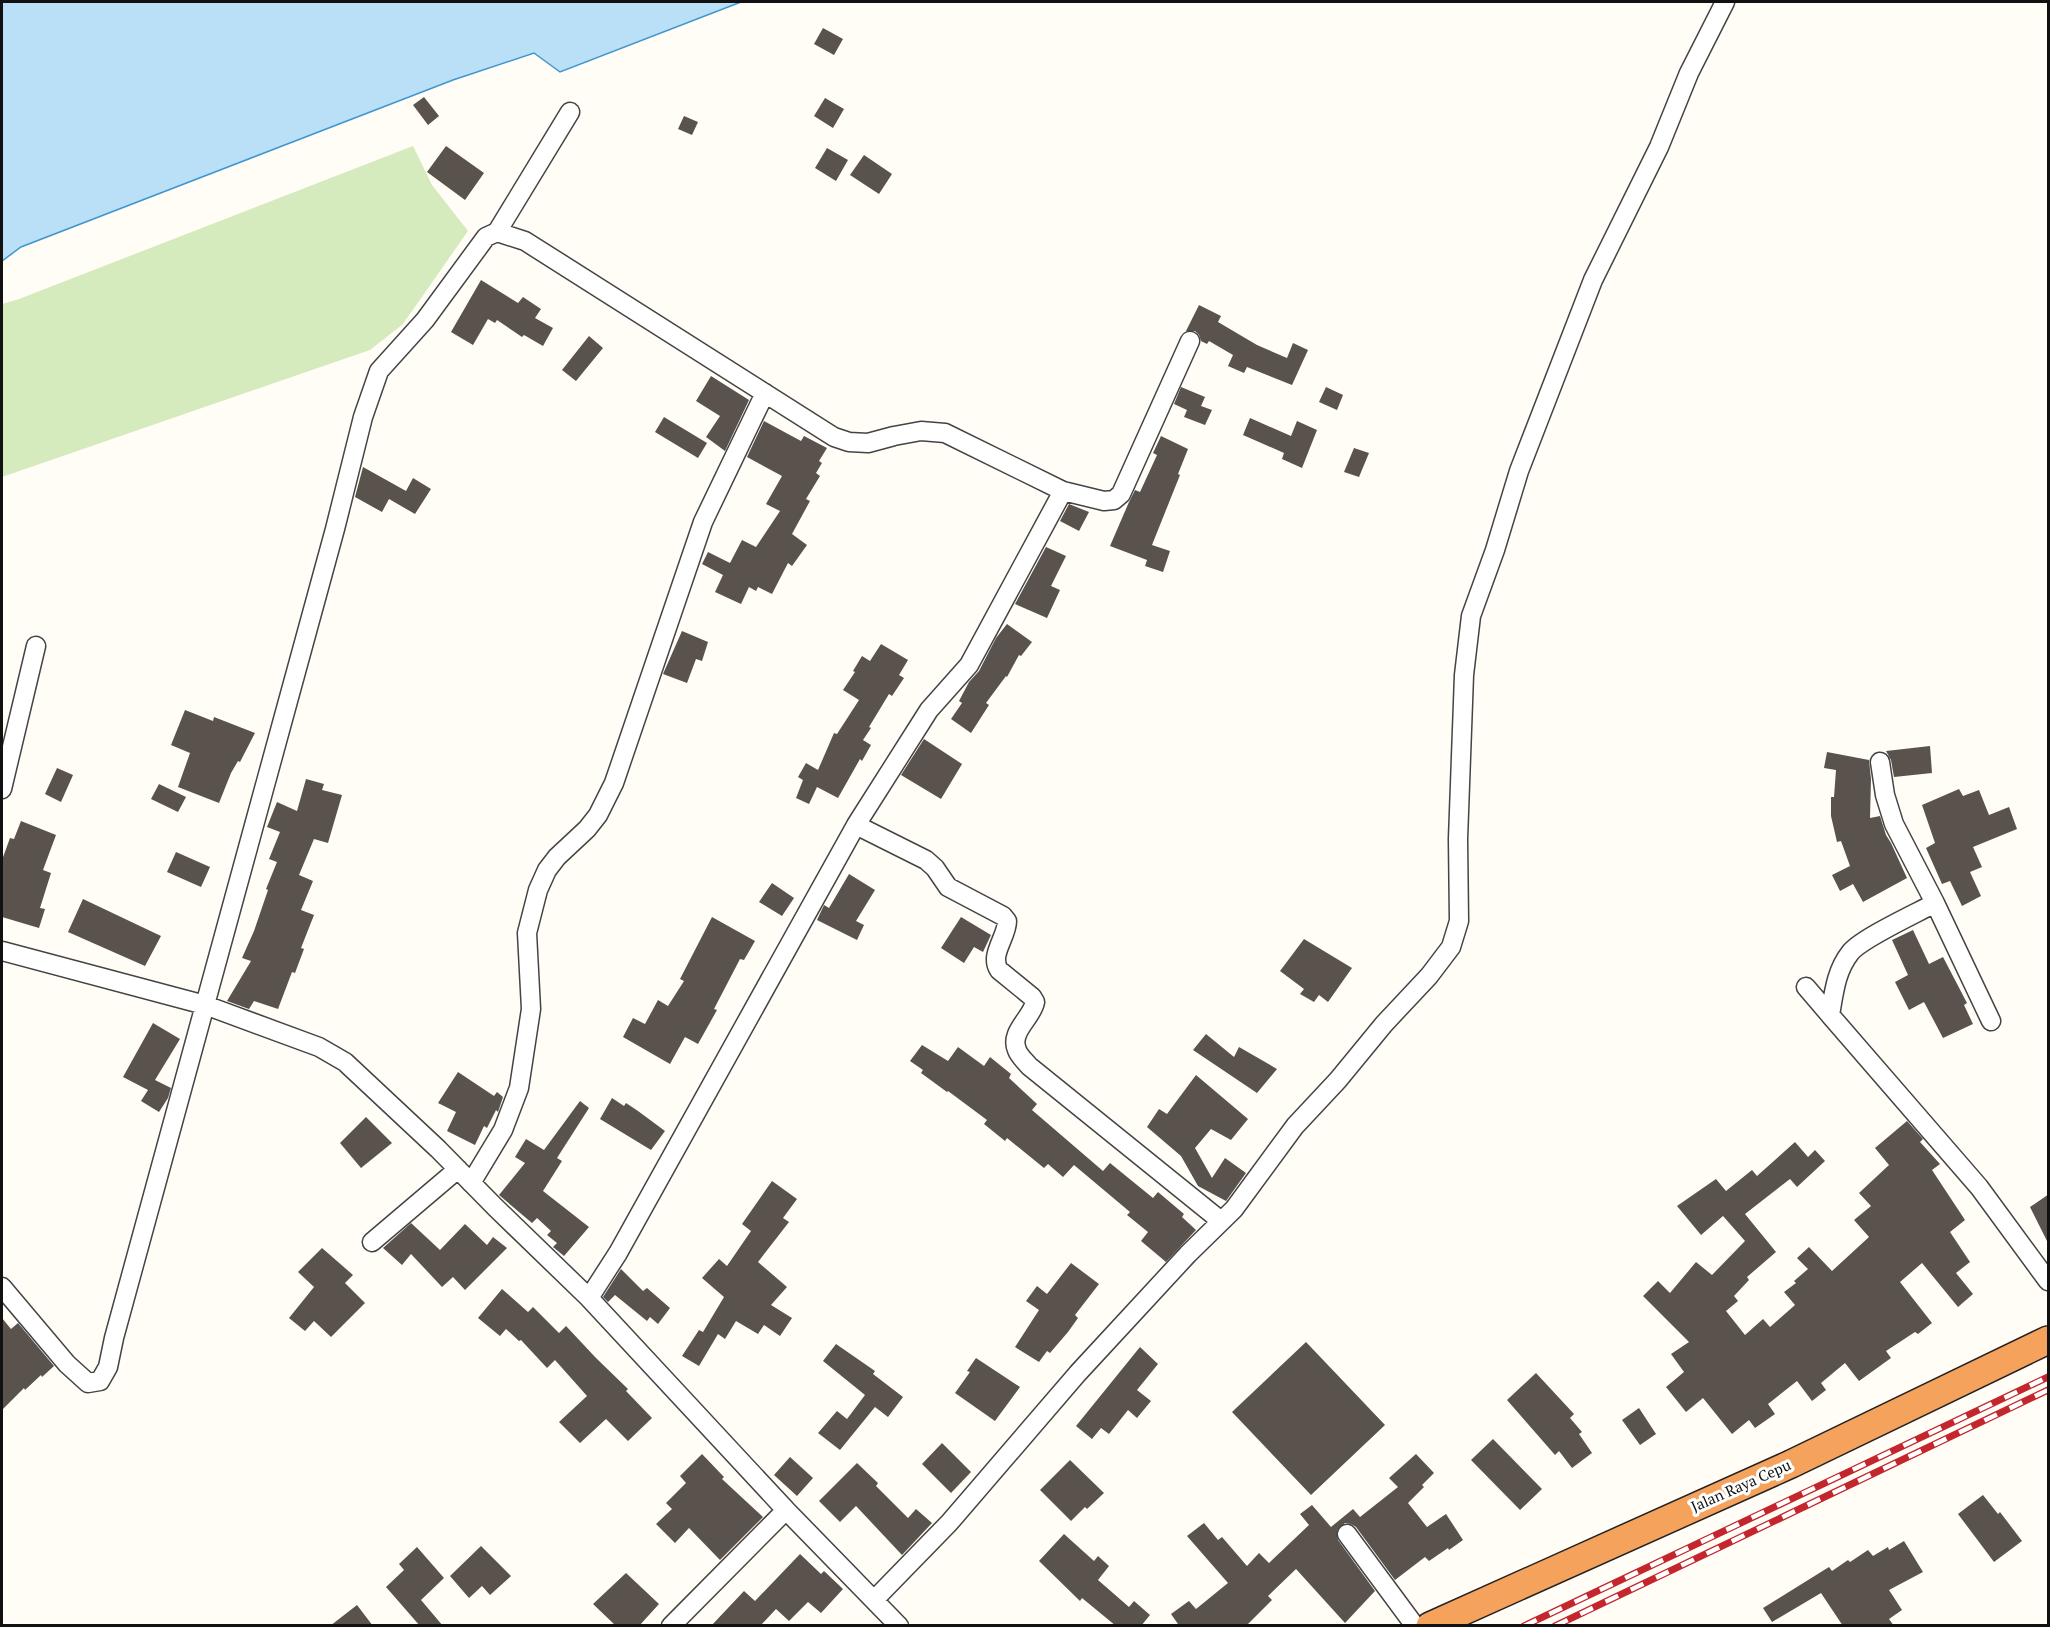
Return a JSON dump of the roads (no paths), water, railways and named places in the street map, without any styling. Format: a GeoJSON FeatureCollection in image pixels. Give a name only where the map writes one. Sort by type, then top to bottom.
{"type":"FeatureCollection","features":[{"type":"Feature","properties":{"kind":"highway","name":"Jalan Raya Cepu"},"geometry":{"type":"LineString","coordinates":[[1430,1626],[1791,1464],[2049,1340]]}},
{"type":"Feature","properties":{"kind":"street"},"geometry":{"type":"LineString","coordinates":[[874,1600],[949,1523],[1078,1372],[1188,1254],[1234,1209],[1295,1126],[1429,976],[1451,947],[1459,921],[1458,839],[1464,675],[1471,616],[1495,550],[1519,471],[1589,289],[1659,147],[1689,73],[1725,2]]}},
{"type":"Feature","properties":{"kind":"street"},"geometry":{"type":"LineString","coordinates":[[2,1287],[67,1364],[88,1383],[100,1381],[108,1367],[363,417],[376,379],[379,371],[425,320],[486,237],[497,232],[570,112]]}},
{"type":"Feature","properties":{"kind":"street"},"geometry":{"type":"LineString","coordinates":[[497,232],[525,241],[834,437],[849,442],[868,443],[921,431],[945,434],[1063,491],[1104,501],[1114,500],[1121,494],[1190,341]]}},
{"type":"Feature","properties":{"kind":"street"},"geometry":{"type":"LineString","coordinates":[[471,1183],[503,1130],[519,1088],[531,1008],[527,933],[538,890],[547,870],[557,856],[587,829],[598,815],[614,783],[703,522],[765,393]]}},
{"type":"Feature","properties":{"kind":"street"},"geometry":{"type":"LineString","coordinates":[[589,1298],[624,1243],[856,825],[929,710],[969,665],[1063,491]]}},
{"type":"Feature","properties":{"kind":"street"},"geometry":{"type":"LineString","coordinates":[[2,789],[36,646]]}},
{"type":"Feature","properties":{"kind":"street"},"geometry":{"type":"LineString","coordinates":[[1880,762],[1885,795],[1894,824],[1935,903],[1991,1021]]}},
{"type":"Feature","properties":{"kind":"street"},"geometry":{"type":"LineString","coordinates":[[856,825],[926,860],[948,886],[1003,916],[1007,921],[1006,930],[995,959],[996,965],[1035,1002],[1034,1008],[1016,1036],[1016,1050],[1029,1066],[1221,1221]]}},
{"type":"Feature","properties":{"kind":"street"},"geometry":{"type":"LineString","coordinates":[[1830,1015],[1835,983],[1851,950],[1935,903]]}},
{"type":"Feature","properties":{"kind":"street"},"geometry":{"type":"LineString","coordinates":[[2,951],[205,1005],[319,1047],[345,1062],[589,1298],[786,1510],[899,1626]]}},
{"type":"Feature","properties":{"kind":"street"},"geometry":{"type":"LineString","coordinates":[[1806,987],[1979,1187],[2049,1281]]}},
{"type":"Feature","properties":{"kind":"street"},"geometry":{"type":"LineString","coordinates":[[372,1242],[458,1169]]}},
{"type":"Feature","properties":{"kind":"street"},"geometry":{"type":"LineString","coordinates":[[671,1626],[786,1510]]}},
{"type":"Feature","properties":{"kind":"street"},"geometry":{"type":"LineString","coordinates":[[1347,1534],[1415,1626]]}},
{"type":"Feature","properties":{"kind":"water"},"geometry":{"type":"Polygon","coordinates":[[[2,2],[741,2],[560,72],[534,53],[453,80],[21,247],[2,261],[2,2]]]}},
{"type":"Feature","properties":{"kind":"railway"},"geometry":{"type":"LineString","coordinates":[[1524,1626],[2048,1377]]}},
{"type":"Feature","properties":{"kind":"railway"},"geometry":{"type":"LineString","coordinates":[[1555,1626],[2048,1390]]}}]}
